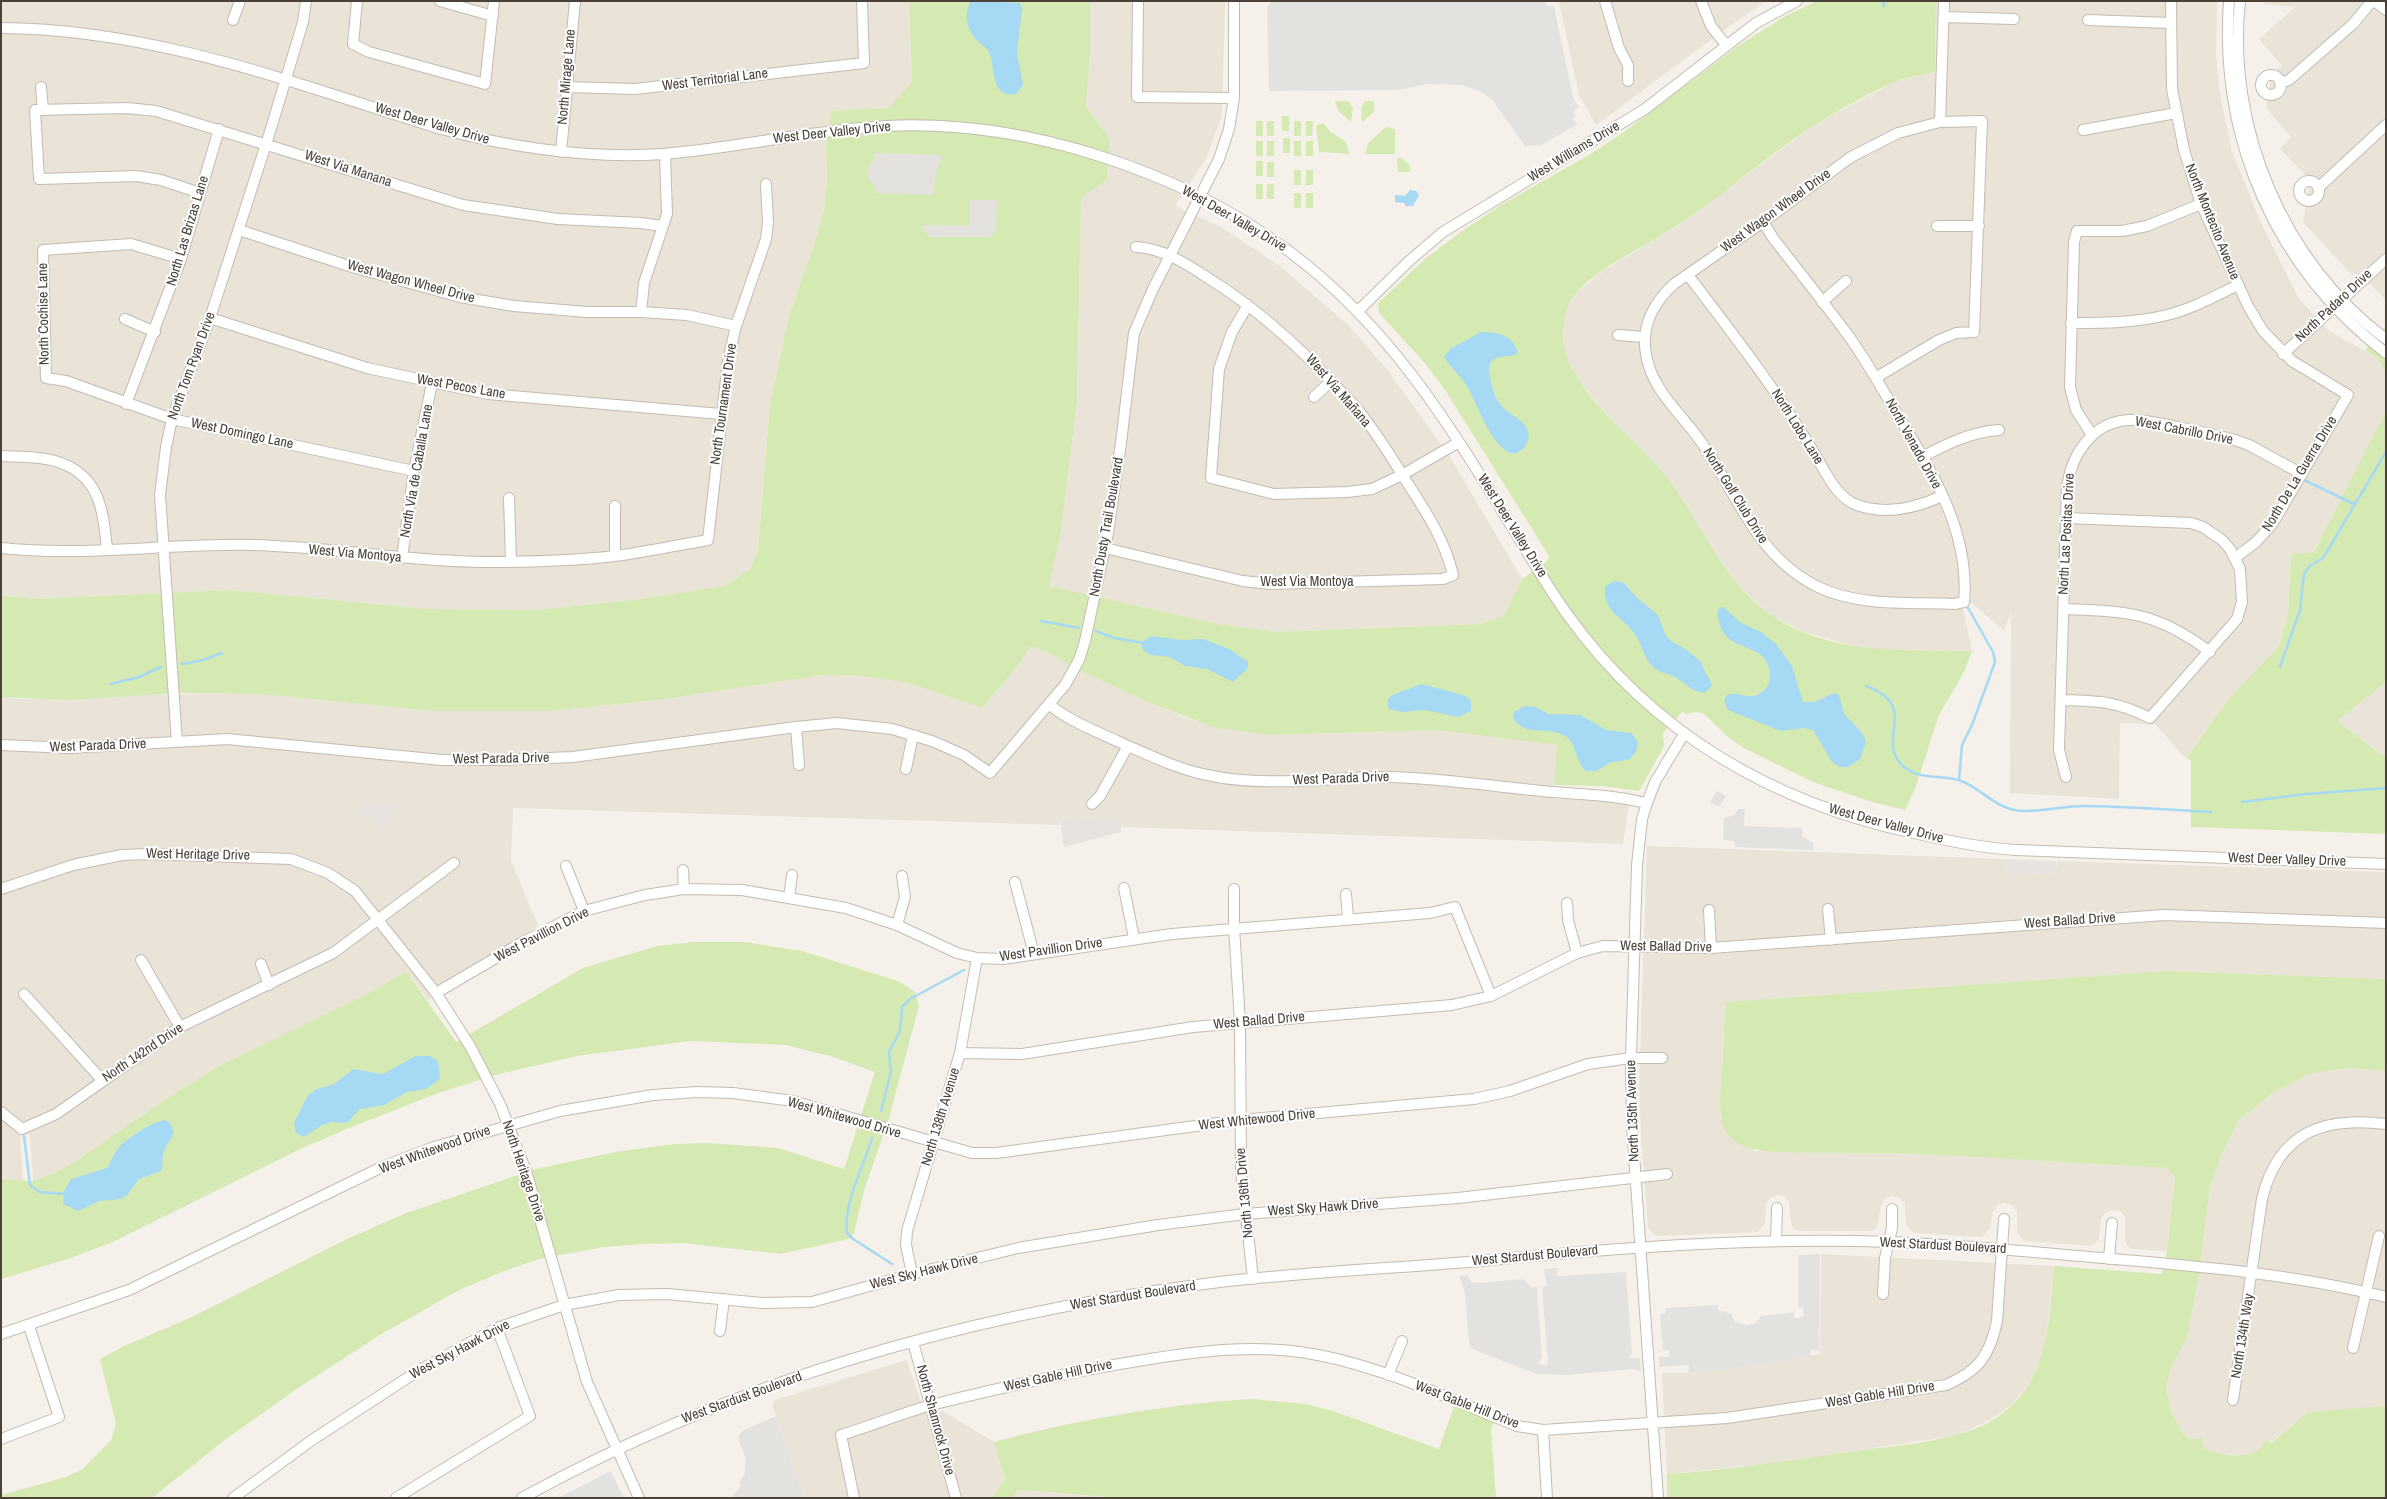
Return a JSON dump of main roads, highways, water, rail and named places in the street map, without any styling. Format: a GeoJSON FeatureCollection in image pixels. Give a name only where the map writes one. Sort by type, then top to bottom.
{"type":"FeatureCollection","features":[{"type":"Feature","properties":{"kind":"water"},"geometry":{"type":"Polygon","coordinates":[[[971,1],[1020,3],[1022,9],[1017,53],[1023,85],[1016,94],[1002,92],[998,87],[989,52],[971,32],[967,22],[967,12],[971,1]]]}},
{"type":"Feature","properties":{"kind":"water"},"geometry":{"type":"Polygon","coordinates":[[[1410,190],[1416,191],[1419,195],[1413,206],[1405,206],[1405,203],[1395,202],[1395,195],[1405,196],[1410,190]]]}},
{"type":"Feature","properties":{"kind":"water"},"geometry":{"type":"Polygon","coordinates":[[[1481,332],[1499,334],[1509,338],[1518,353],[1496,358],[1491,362],[1489,369],[1492,388],[1498,401],[1525,425],[1528,430],[1529,436],[1525,447],[1513,454],[1505,450],[1492,435],[1468,388],[1444,357],[1450,349],[1481,332]]]}},
{"type":"Feature","properties":{"kind":"water"},"geometry":{"type":"Polygon","coordinates":[[[1614,581],[1623,582],[1637,598],[1658,615],[1666,636],[1700,661],[1712,685],[1705,693],[1699,692],[1677,678],[1657,670],[1649,663],[1636,636],[1607,603],[1605,587],[1614,581]]]}},
{"type":"Feature","properties":{"kind":"water"},"geometry":{"type":"Polygon","coordinates":[[[1723,607],[1740,622],[1761,632],[1776,644],[1792,666],[1803,702],[1815,702],[1834,693],[1839,695],[1844,714],[1863,734],[1866,742],[1860,759],[1848,767],[1840,767],[1832,762],[1813,730],[1803,728],[1781,731],[1728,710],[1724,701],[1727,695],[1757,695],[1766,688],[1770,678],[1769,668],[1761,656],[1734,642],[1724,633],[1717,614],[1719,608],[1723,607]]]}},
{"type":"Feature","properties":{"kind":"water"},"geometry":{"type":"Polygon","coordinates":[[[1151,636],[1181,640],[1203,639],[1231,650],[1248,662],[1247,669],[1233,682],[1207,669],[1185,666],[1170,657],[1150,655],[1143,650],[1141,643],[1151,636]]]}},
{"type":"Feature","properties":{"kind":"water"},"geometry":{"type":"Polygon","coordinates":[[[1422,684],[1466,696],[1471,701],[1471,711],[1458,717],[1424,710],[1402,712],[1389,709],[1387,701],[1392,695],[1422,684]]]}},
{"type":"Feature","properties":{"kind":"water"},"geometry":{"type":"Polygon","coordinates":[[[1525,706],[1535,707],[1549,714],[1580,715],[1606,730],[1631,733],[1638,742],[1636,752],[1630,759],[1609,763],[1597,771],[1586,771],[1582,767],[1568,738],[1556,732],[1529,729],[1518,724],[1513,718],[1514,712],[1525,706]]]}},
{"type":"Feature","properties":{"kind":"water"},"geometry":{"type":"Polygon","coordinates":[[[416,1056],[430,1056],[438,1061],[440,1079],[426,1089],[407,1092],[384,1105],[360,1109],[347,1123],[331,1122],[322,1125],[304,1137],[296,1133],[294,1123],[308,1095],[317,1089],[334,1084],[353,1069],[383,1074],[416,1056]]]}},
{"type":"Feature","properties":{"kind":"water"},"geometry":{"type":"Polygon","coordinates":[[[166,1120],[173,1132],[163,1154],[161,1171],[139,1179],[127,1195],[121,1199],[99,1201],[78,1211],[63,1204],[64,1191],[71,1179],[107,1168],[117,1150],[134,1135],[148,1126],[166,1120]]]}},
{"type":"Feature","properties":{"kind":"waterway"},"geometry":{"type":"LineString","coordinates":[[1883,1],[1884,6]]}},
{"type":"Feature","properties":{"kind":"waterway"},"geometry":{"type":"LineString","coordinates":[[2280,667],[2300,610],[2304,574],[2311,565],[2323,558],[2386,452]]}},
{"type":"Feature","properties":{"kind":"waterway"},"geometry":{"type":"LineString","coordinates":[[2304,480],[2354,504]]}},
{"type":"Feature","properties":{"kind":"waterway"},"geometry":{"type":"LineString","coordinates":[[1959,780],[1962,745],[1972,725],[1995,662],[1993,652],[1967,606]]}},
{"type":"Feature","properties":{"kind":"waterway"},"geometry":{"type":"LineString","coordinates":[[1041,621],[1079,628]]}},
{"type":"Feature","properties":{"kind":"waterway"},"geometry":{"type":"LineString","coordinates":[[1096,631],[1114,638],[1143,643]]}},
{"type":"Feature","properties":{"kind":"waterway"},"geometry":{"type":"LineString","coordinates":[[182,664],[203,660],[222,653]]}},
{"type":"Feature","properties":{"kind":"waterway"},"geometry":{"type":"LineString","coordinates":[[110,684],[139,677],[161,667]]}},
{"type":"Feature","properties":{"kind":"waterway"},"geometry":{"type":"LineString","coordinates":[[1866,686],[1882,694],[1891,704],[1895,713],[1893,734],[1895,756],[1903,766],[1916,774],[1961,781],[2007,808],[2029,811],[2075,806],[2098,806],[2211,812]]}},
{"type":"Feature","properties":{"kind":"waterway"},"geometry":{"type":"LineString","coordinates":[[2242,802],[2306,794],[2386,788]]}},
{"type":"Feature","properties":{"kind":"waterway"},"geometry":{"type":"LineString","coordinates":[[881,1111],[891,1072],[889,1052],[900,1031],[902,1007],[910,999],[964,970]]}},
{"type":"Feature","properties":{"kind":"waterway"},"geometry":{"type":"LineString","coordinates":[[24,1136],[30,1185],[40,1192],[64,1194]]}},
{"type":"Feature","properties":{"kind":"waterway"},"geometry":{"type":"LineString","coordinates":[[872,1138],[851,1197],[848,1209],[847,1233],[853,1239],[892,1264]]}}]}
